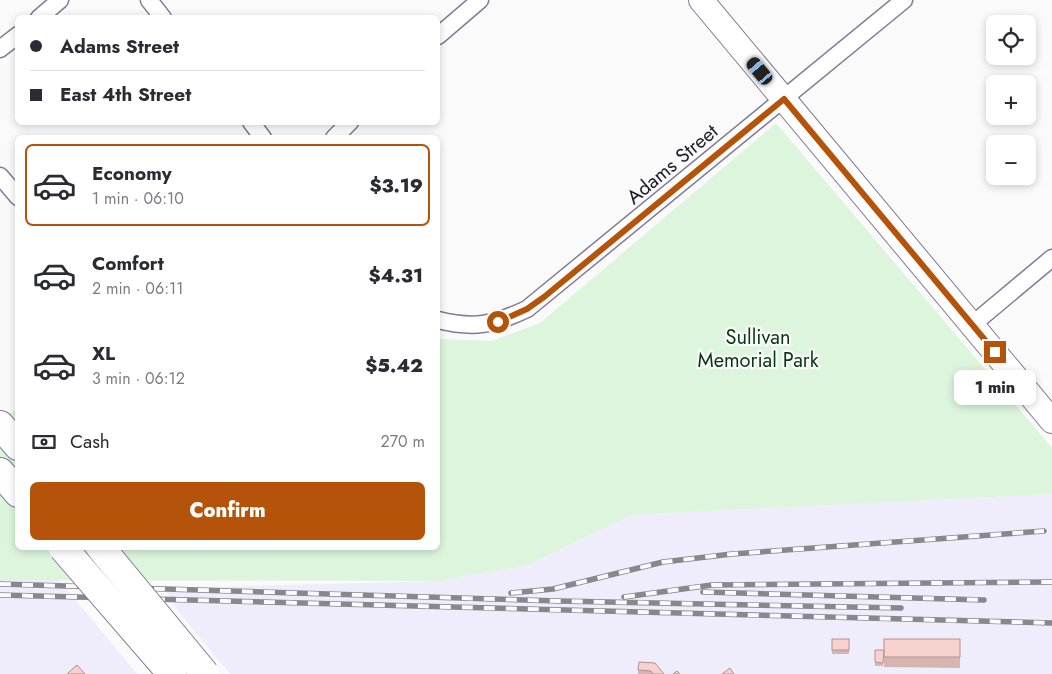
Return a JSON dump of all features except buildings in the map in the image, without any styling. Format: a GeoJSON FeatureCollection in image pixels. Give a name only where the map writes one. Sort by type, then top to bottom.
{"type":"FeatureCollection","features":[{"type":"Feature","properties":{"kind":"highway"},"geometry":{"type":"LineString","coordinates":[[0,425],[15,442]]}},
{"type":"Feature","properties":{"kind":"highway"},"geometry":{"type":"LineString","coordinates":[[0,472],[15,490]]}},
{"type":"Feature","properties":{"kind":"highway"},"geometry":{"type":"LineString","coordinates":[[65,550],[172,674]]}},
{"type":"Feature","properties":{"kind":"highway"},"geometry":{"type":"LineString","coordinates":[[103,550],[205,674]]}},
{"type":"Feature","properties":{"kind":"street"},"geometry":{"type":"LineString","coordinates":[[42,15],[60,0]]}},
{"type":"Feature","properties":{"kind":"street"},"geometry":{"type":"LineString","coordinates":[[149,0],[162,15]]}},
{"type":"Feature","properties":{"kind":"street"},"geometry":{"type":"LineString","coordinates":[[440,34],[480,0]]}},
{"type":"Feature","properties":{"kind":"street"},"geometry":{"type":"LineString","coordinates":[[701,0],[1052,421]]}},
{"type":"Feature","properties":{"kind":"street","name":"Adams Street"},"geometry":{"type":"LineString","coordinates":[[445,322],[488,325],[527,309],[904,0]]}},
{"type":"Feature","properties":{"kind":"street"},"geometry":{"type":"LineString","coordinates":[[0,49],[15,37]]}},
{"type":"Feature","properties":{"kind":"street"},"geometry":{"type":"LineString","coordinates":[[252,125],[261,135]]}},
{"type":"Feature","properties":{"kind":"street"},"geometry":{"type":"LineString","coordinates":[[337,135],[347,125]]}},
{"type":"Feature","properties":{"kind":"street"},"geometry":{"type":"LineString","coordinates":[[0,176],[15,194]]}},
{"type":"Feature","properties":{"kind":"street"},"geometry":{"type":"LineString","coordinates":[[972,324],[1052,258]]}},
{"type":"Feature","properties":{"kind":"shaded area"},"geometry":{"type":"Polygon","coordinates":[[[1052,494],[1052,674],[230,674],[180,614],[164,588],[440,581],[528,565],[631,515],[1052,494]]]}},
{"type":"Feature","properties":{"kind":"shaded area"},"geometry":{"type":"Polygon","coordinates":[[[0,580],[59,580],[137,674],[0,674],[0,580]]]}},
{"type":"Feature","properties":{"kind":"green space","name":"Sullivan Memorial Park"},"geometry":{"type":"Polygon","coordinates":[[[776,123],[1052,448],[1052,494],[631,515],[528,565],[440,581],[0,580],[0,423],[15,410],[15,550],[440,550],[440,339],[492,341],[540,323],[776,123]]]}},
{"type":"Feature","properties":{"kind":"railway"},"geometry":{"type":"LineString","coordinates":[[511,593],[553,589],[663,562],[732,554],[1044,531]]}},
{"type":"Feature","properties":{"kind":"railway"},"geometry":{"type":"LineString","coordinates":[[624,597],[712,585],[1052,582]]}},
{"type":"Feature","properties":{"kind":"railway"},"geometry":{"type":"LineString","coordinates":[[0,584],[559,601],[901,608]]}},
{"type":"Feature","properties":{"kind":"railway"},"geometry":{"type":"LineString","coordinates":[[703,592],[984,600]]}},
{"type":"Feature","properties":{"kind":"railway"},"geometry":{"type":"LineString","coordinates":[[0,595],[1052,623]]}},
{"type":"Feature","properties":{"kind":"route"},"geometry":{"type":"LineString","coordinates":[[498,322],[527,309],[544,297],[784,99],[995,352]]}}]}
